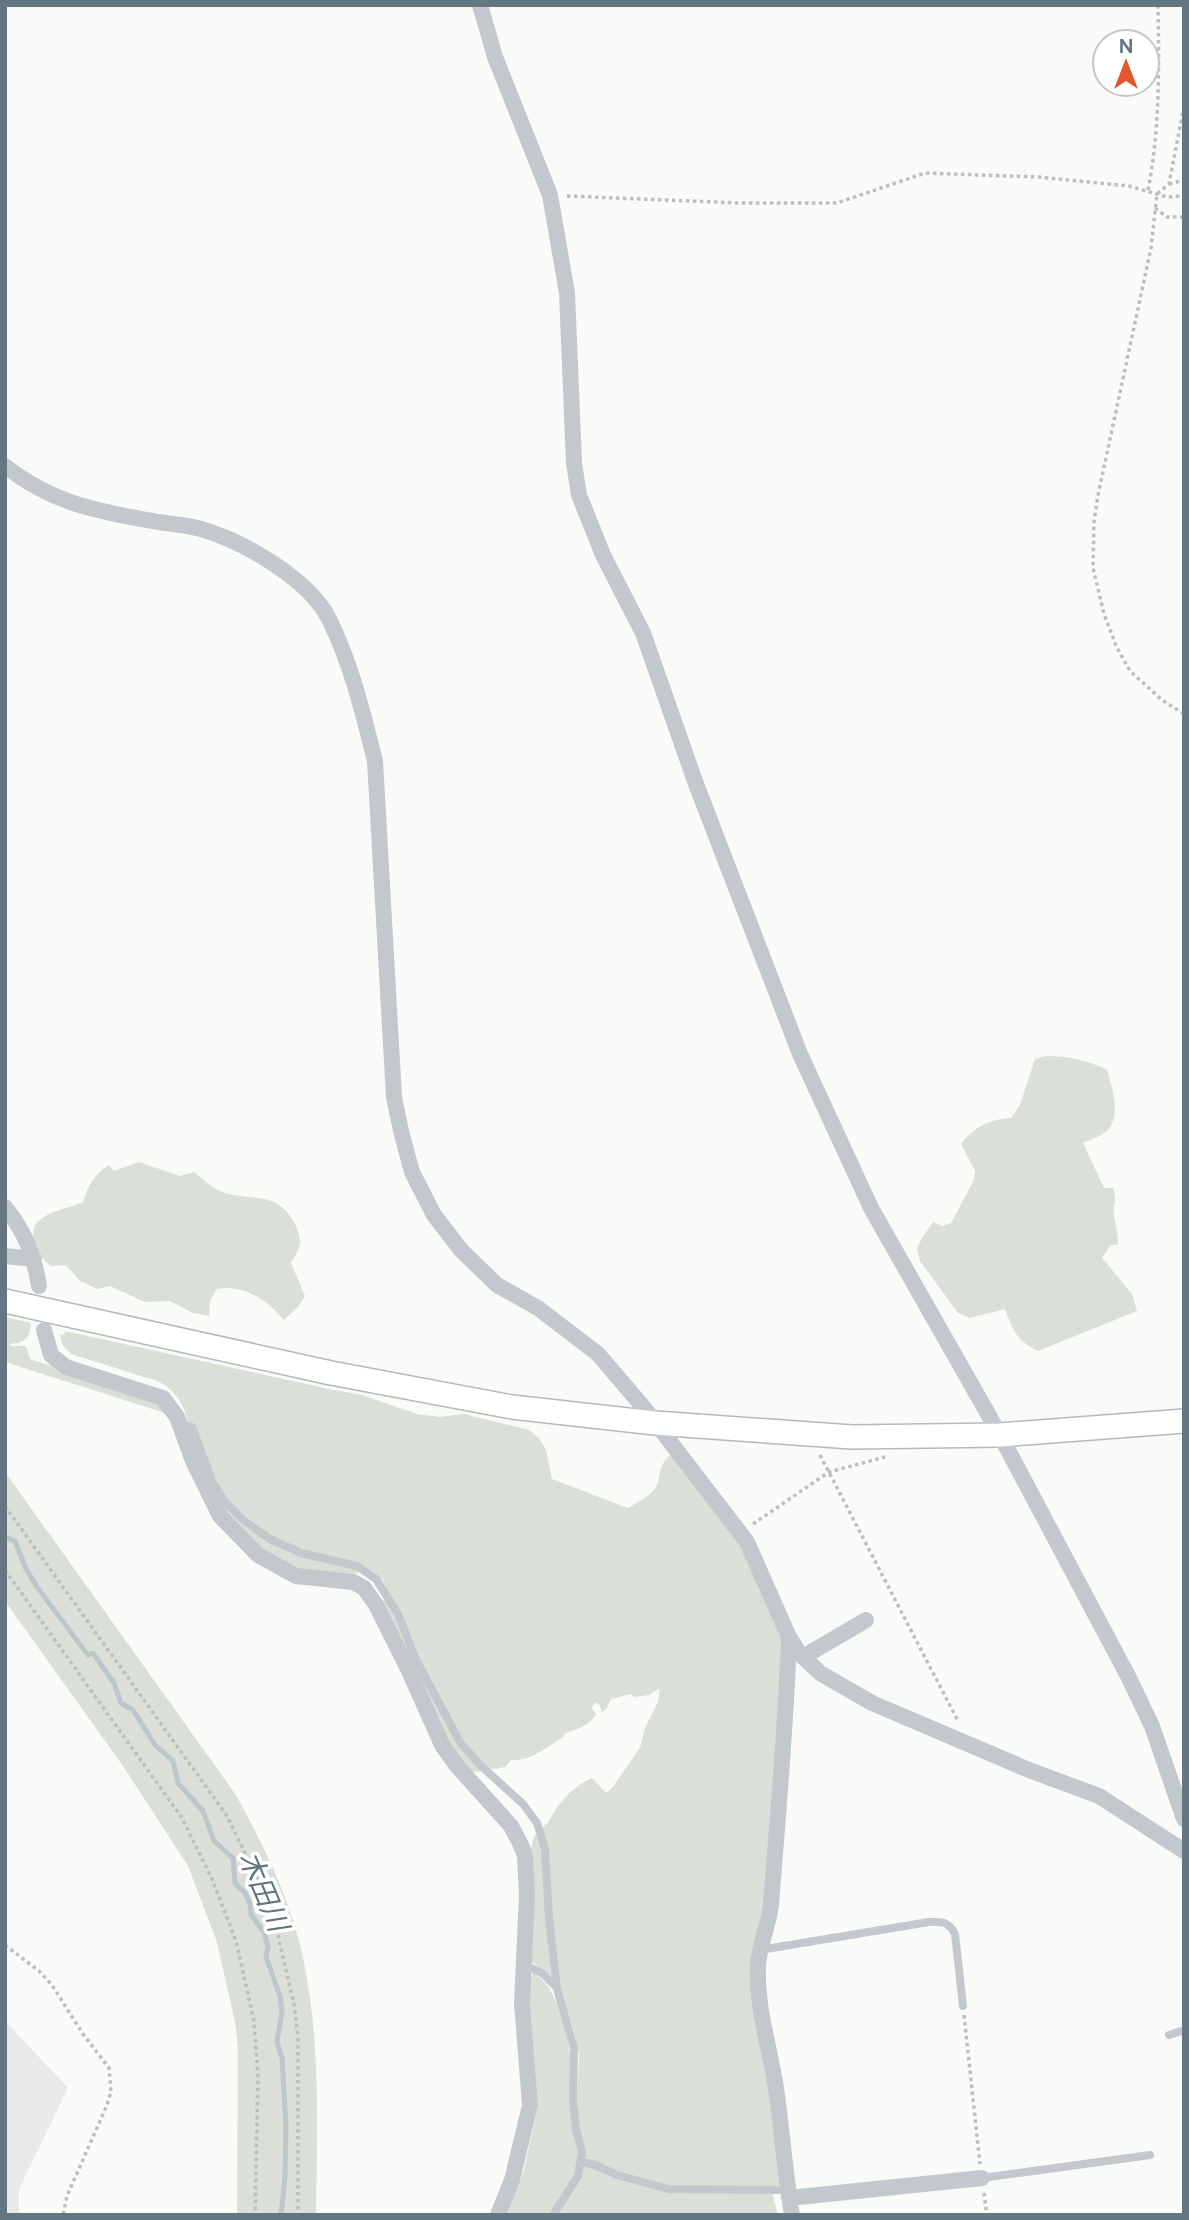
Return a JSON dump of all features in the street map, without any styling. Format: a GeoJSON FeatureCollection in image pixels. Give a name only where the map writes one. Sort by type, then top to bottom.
{"type":"FeatureCollection","features":[{"type":"Feature","properties":{"kind":"street"},"geometry":{"type":"LineString","coordinates":[[480,5],[495,57],[550,195],[568,293],[574,463],[579,495],[603,555],[643,633],[696,784],[800,1054],[871,1208],[1000,1435],[1128,1676],[1152,1726],[1184,1819]]}},
{"type":"Feature","properties":{"kind":"street"},"geometry":{"type":"LineString","coordinates":[[5,466],[20,478],[57,498],[83,507],[200,529],[235,542],[298,580],[328,617],[363,713],[375,761],[394,1097],[412,1172],[434,1215],[461,1250],[496,1285],[538,1308],[598,1354],[674,1444],[747,1542],[789,1637],[803,1657],[820,1673],[872,1703],[1029,1770],[1099,1796],[1184,1851]]}},
{"type":"Feature","properties":{"kind":"street"},"geometry":{"type":"LineString","coordinates":[[5,1207],[20,1227],[34,1259],[39,1286]]}},
{"type":"Feature","properties":{"kind":"street"},"geometry":{"type":"LineString","coordinates":[[5,1256],[34,1259]]}},
{"type":"Feature","properties":{"kind":"street"},"geometry":{"type":"LineString","coordinates":[[5,1301],[331,1373],[512,1407],[655,1423],[814,1434],[888,1436],[1000,1435],[1184,1421]]}},
{"type":"Feature","properties":{"kind":"street"},"geometry":{"type":"LineString","coordinates":[[44,1330],[51,1355],[66,1367],[163,1398],[179,1423],[210,1500],[220,1516],[258,1555],[296,1576],[354,1582],[369,1593],[410,1673],[442,1745],[457,1766],[511,1826],[521,1845],[525,1856],[527,1896],[522,2003],[530,2105],[512,2180],[498,2215]]}},
{"type":"Feature","properties":{"kind":"street"},"geometry":{"type":"LineString","coordinates":[[803,1657],[866,1620]]}},
{"type":"Feature","properties":{"kind":"street"},"geometry":{"type":"LineString","coordinates":[[789,1637],[785,1731],[771,1907],[760,1950],[758,1978],[792,2215]]}},
{"type":"Feature","properties":{"kind":"street"},"geometry":{"type":"LineString","coordinates":[[789,2194],[982,2178]]}},
{"type":"Feature","properties":{"kind":"lane"},"geometry":{"type":"LineString","coordinates":[[179,1423],[192,1427],[212,1481],[225,1502],[243,1520],[270,1539],[302,1553],[357,1566],[376,1579],[398,1614],[416,1660],[460,1742],[523,1804],[542,1835],[556,1988],[574,2048],[573,2099],[582,2162],[578,2176],[553,2215]]}},
{"type":"Feature","properties":{"kind":"lane"},"geometry":{"type":"LineString","coordinates":[[760,1950],[929,1922],[945,1922],[955,1934],[963,2006]]}},
{"type":"Feature","properties":{"kind":"lane"},"geometry":{"type":"LineString","coordinates":[[524,1965],[542,1973],[556,1988]]}},
{"type":"Feature","properties":{"kind":"lane"},"geometry":{"type":"LineString","coordinates":[[1169,2035],[1184,2030]]}},
{"type":"Feature","properties":{"kind":"lane"},"geometry":{"type":"LineString","coordinates":[[982,2178],[1150,2155]]}},
{"type":"Feature","properties":{"kind":"lane"},"geometry":{"type":"LineString","coordinates":[[582,2162],[667,2189],[789,2194]]}},
{"type":"Feature","properties":{"kind":"path"},"geometry":{"type":"LineString","coordinates":[[1147,190],[1154,151],[1159,55],[1158,5]]}},
{"type":"Feature","properties":{"kind":"path"},"geometry":{"type":"LineString","coordinates":[[1170,184],[1184,106]]}},
{"type":"Feature","properties":{"kind":"path"},"geometry":{"type":"LineString","coordinates":[[550,195],[739,203],[837,203],[925,173],[1038,177],[1129,186],[1167,197],[1184,196]]}},
{"type":"Feature","properties":{"kind":"path"},"geometry":{"type":"LineString","coordinates":[[1184,180],[1170,184],[1157,194],[1143,289],[1098,495],[1094,522],[1093,568],[1104,614],[1116,648],[1130,671],[1162,700],[1184,713]]}},
{"type":"Feature","properties":{"kind":"path"},"geometry":{"type":"LineString","coordinates":[[1155,208],[1167,217],[1184,217]]}},
{"type":"Feature","properties":{"kind":"path"},"geometry":{"type":"LineString","coordinates":[[814,1434],[816,1446],[829,1472],[959,1723],[960,1740]]}},
{"type":"Feature","properties":{"kind":"path"},"geometry":{"type":"LineString","coordinates":[[740,1533],[829,1472],[885,1457],[888,1436]]}},
{"type":"Feature","properties":{"kind":"path"},"geometry":{"type":"LineString","coordinates":[[5,1506],[227,1816],[262,1888],[275,1923],[294,2004],[298,2038],[298,2215]]}},
{"type":"Feature","properties":{"kind":"path"},"geometry":{"type":"LineString","coordinates":[[5,1570],[182,1818],[212,1879],[236,1941],[254,2021],[258,2077],[255,2215]]}},
{"type":"Feature","properties":{"kind":"path"},"geometry":{"type":"LineString","coordinates":[[5,1945],[39,1970],[52,1985],[83,2034],[109,2068],[111,2076],[111,2092],[107,2105],[67,2196],[63,2215]]}},
{"type":"Feature","properties":{"kind":"path"},"geometry":{"type":"LineString","coordinates":[[963,2006],[987,2215]]}},
{"type":"Feature","properties":{"kind":"shaded area"},"geometry":{"type":"Polygon","coordinates":[[[1046,1056],[1077,1059],[1107,1070],[1115,1109],[1112,1124],[1100,1136],[1083,1143],[1104,1188],[1113,1188],[1114,1193],[1118,1244],[1110,1246],[1102,1258],[1132,1294],[1137,1311],[1038,1351],[1017,1334],[1005,1309],[970,1318],[958,1313],[920,1261],[917,1249],[933,1222],[943,1226],[951,1223],[974,1180],[975,1171],[961,1144],[983,1125],[1011,1118],[1020,1105],[1035,1059],[1046,1056]]]}},
{"type":"Feature","properties":{"kind":"shaded area"},"geometry":{"type":"Polygon","coordinates":[[[139,1162],[180,1176],[194,1172],[220,1191],[262,1198],[280,1205],[295,1224],[300,1240],[291,1263],[305,1296],[298,1307],[284,1320],[254,1295],[226,1288],[217,1289],[210,1301],[209,1316],[193,1313],[170,1301],[145,1302],[110,1286],[97,1289],[80,1281],[66,1265],[48,1264],[35,1243],[35,1225],[48,1215],[83,1202],[92,1181],[109,1165],[114,1171],[139,1162]]]}},
{"type":"Feature","properties":{"kind":"shaded area"},"geometry":{"type":"Polygon","coordinates":[[[5,1317],[31,1323],[26,1339],[10,1344],[26,1346],[30,1359],[59,1371],[154,1400],[164,1407],[173,1420],[162,1412],[5,1362],[5,1317]]]}},
{"type":"Feature","properties":{"kind":"shaded area"},"geometry":{"type":"Polygon","coordinates":[[[65,1331],[362,1395],[417,1414],[440,1417],[464,1414],[529,1430],[539,1438],[546,1450],[552,1479],[628,1508],[653,1491],[661,1469],[671,1454],[736,1529],[783,1639],[785,1659],[762,1936],[783,2184],[771,2188],[778,2215],[507,2215],[524,2170],[538,2106],[529,1991],[533,1973],[547,1985],[565,2030],[575,2089],[582,2162],[585,2159],[580,2139],[577,2097],[579,2056],[574,2031],[556,1983],[549,1949],[551,1977],[530,1961],[529,1877],[532,1845],[536,1833],[549,1821],[562,1800],[578,1786],[592,1778],[606,1793],[612,1788],[640,1748],[645,1728],[658,1702],[660,1688],[649,1695],[634,1697],[631,1694],[611,1699],[602,1712],[596,1703],[591,1707],[596,1714],[591,1721],[565,1733],[563,1737],[532,1756],[511,1760],[505,1767],[476,1772],[464,1770],[380,1618],[386,1588],[382,1579],[373,1574],[359,1572],[345,1578],[314,1576],[241,1547],[187,1432],[184,1409],[176,1395],[157,1381],[71,1354],[62,1344],[60,1334],[64,1335],[65,1331]]]}},
{"type":"Feature","properties":{"kind":"shaded area"},"geometry":{"type":"Polygon","coordinates":[[[5,1472],[236,1795],[276,1874],[298,1937],[313,2022],[317,2086],[316,2215],[237,2215],[238,2049],[235,2022],[217,1942],[188,1866],[123,1766],[5,1601],[5,1472]]]}},
{"type":"Feature","properties":{"kind":"shaded area"},"geometry":{"type":"Polygon","coordinates":[[[5,2021],[68,2088],[19,2189],[19,2215],[5,2215],[5,2021]]]}},
{"type":"Feature","properties":{"kind":"waterway","name":"木田川"},"geometry":{"type":"LineString","coordinates":[[5,1537],[15,1541],[26,1569],[37,1587],[88,1655],[93,1653],[114,1683],[121,1703],[133,1710],[155,1745],[173,1761],[178,1783],[203,1811],[214,1841],[233,1858],[235,1883],[245,1893],[251,1914],[264,1933],[268,1946],[266,1957],[280,1996],[282,2012],[277,2042],[282,2058],[286,2127],[281,2215]]}}]}
